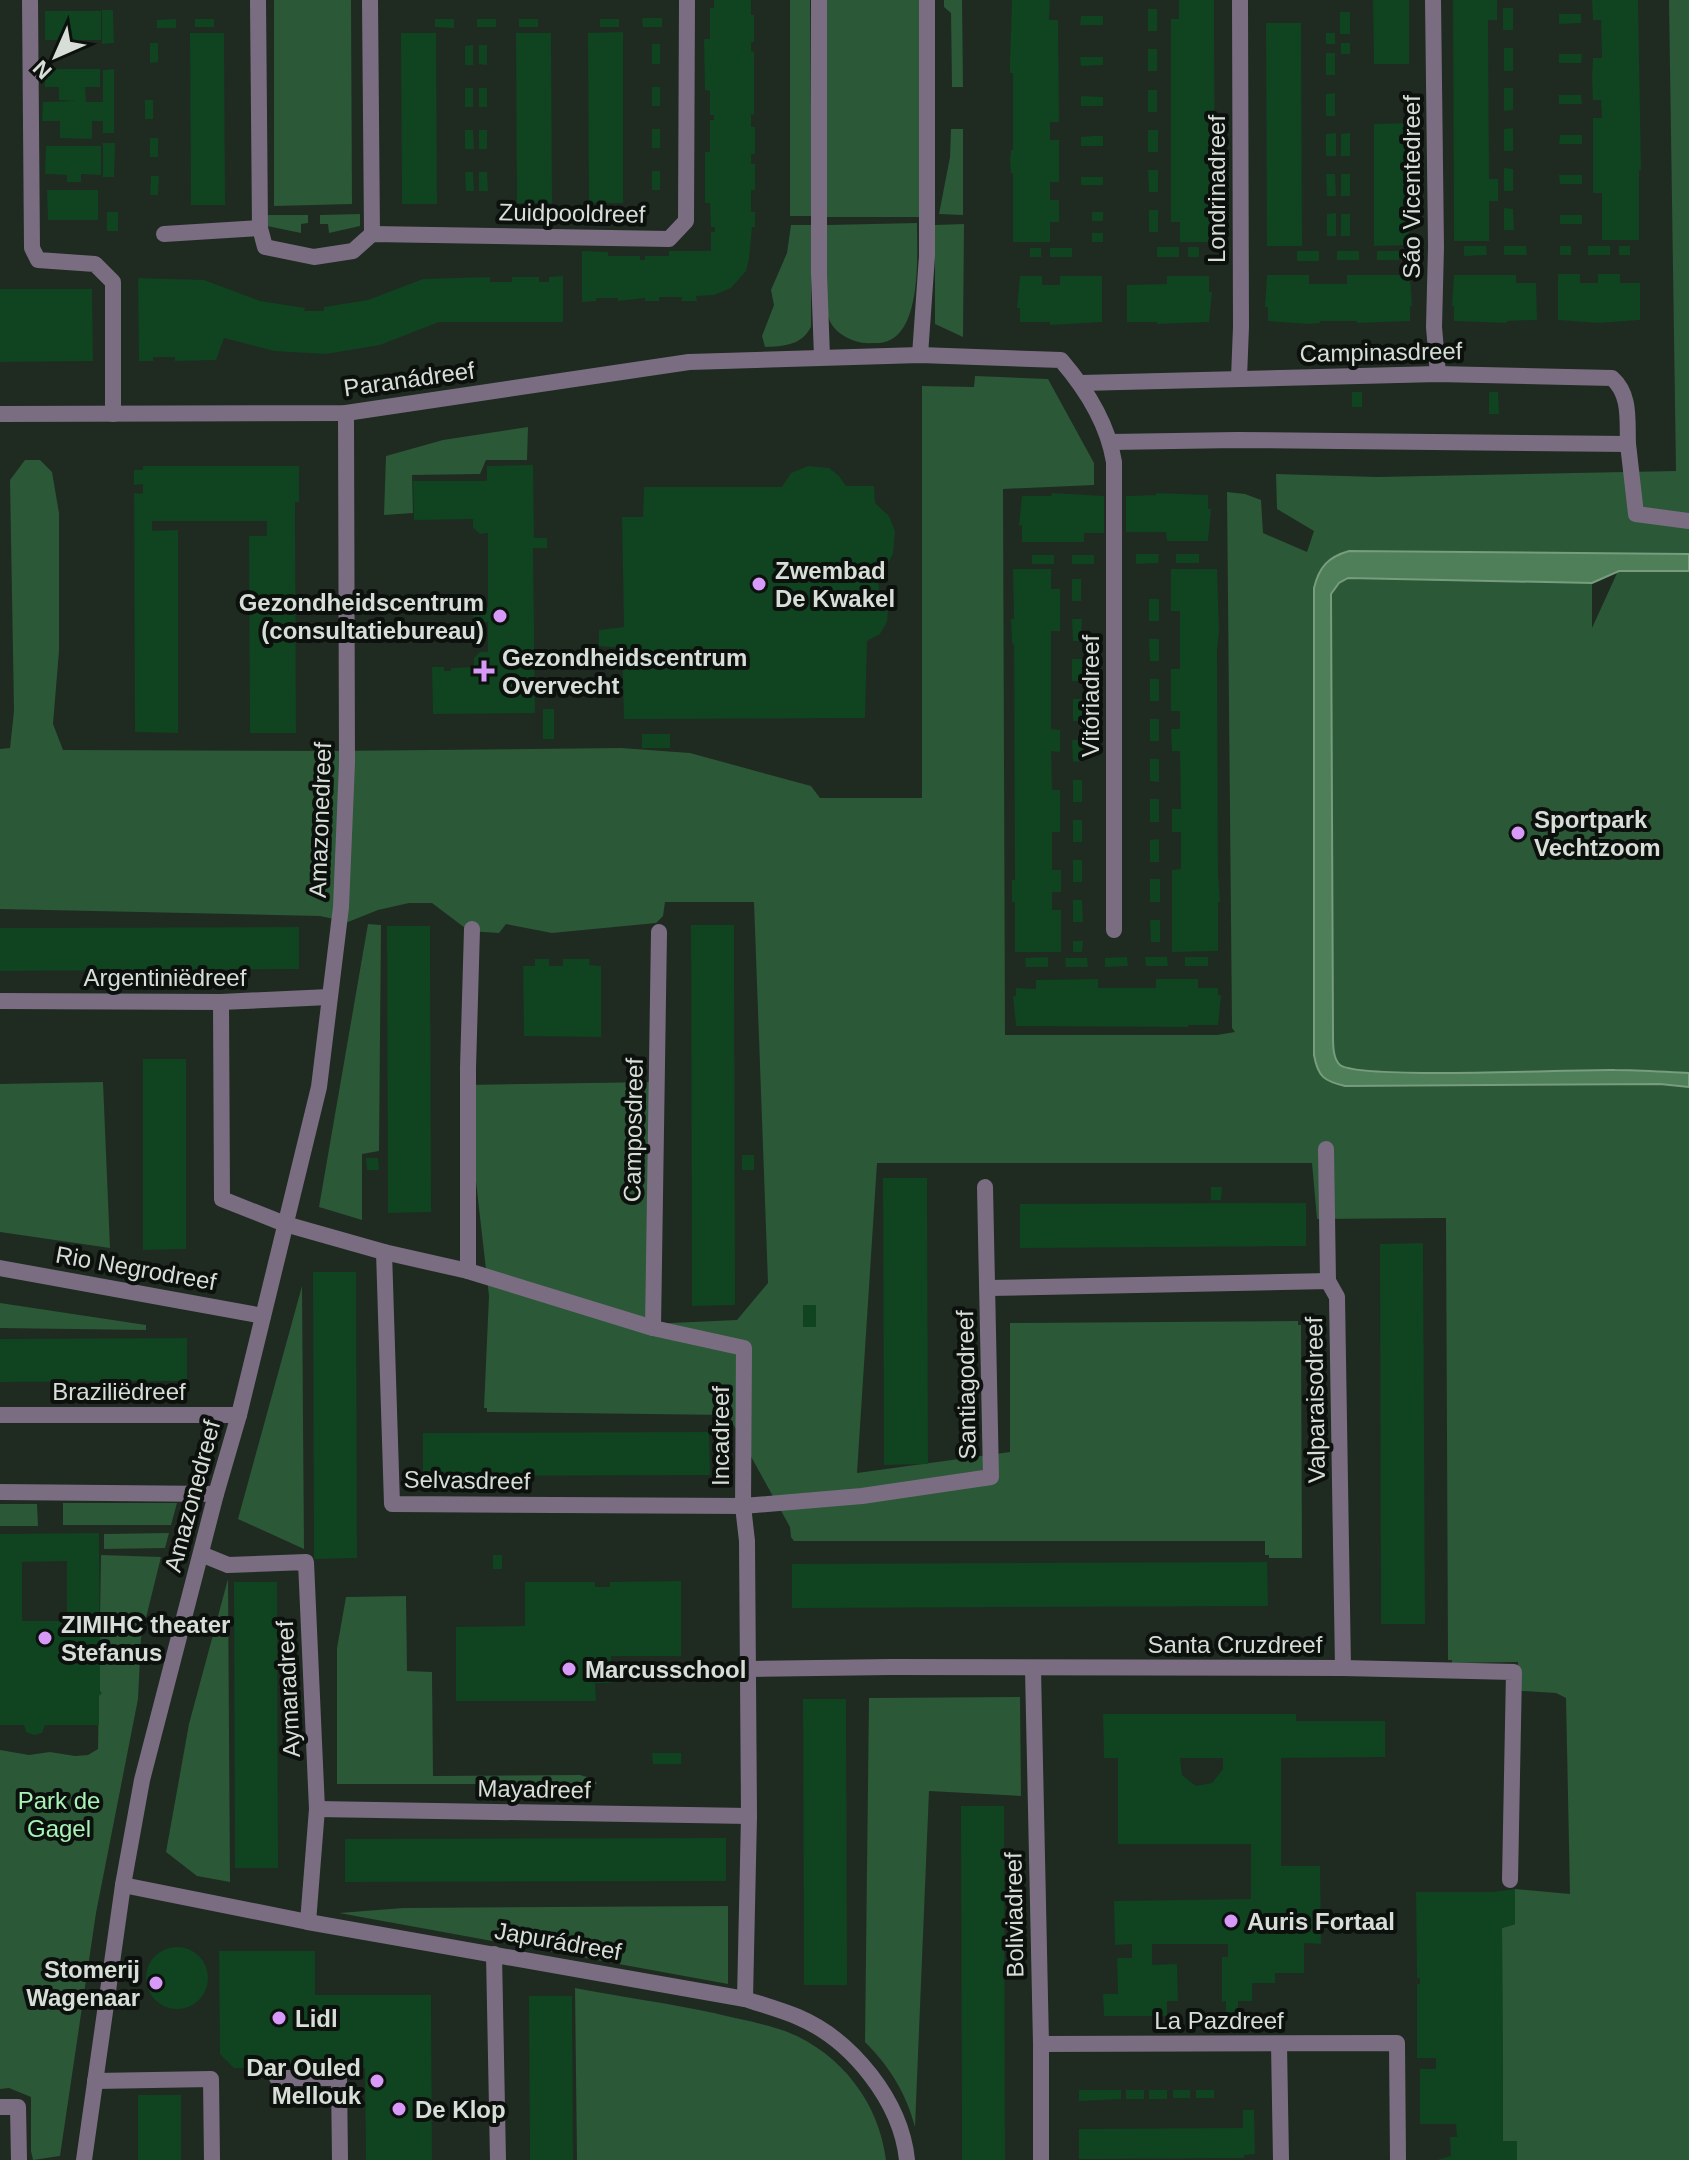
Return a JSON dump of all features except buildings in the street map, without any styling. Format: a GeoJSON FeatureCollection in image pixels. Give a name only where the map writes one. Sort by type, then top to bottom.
{"type":"FeatureCollection","features":[{"type":"Feature","properties":{"kind":"street"},"geometry":{"type":"LineString","coordinates":[[30,0],[32,248],[38,260],[95,264],[113,282],[113,414]]}},
{"type":"Feature","properties":{"kind":"street"},"geometry":{"type":"LineString","coordinates":[[258,0],[260,228],[265,247],[314,257],[353,251],[372,234],[370,0]]}},
{"type":"Feature","properties":{"kind":"street","name":"Zuidpooldreef"},"geometry":{"type":"LineString","coordinates":[[372,234],[669,239],[686,221],[687,0]]}},
{"type":"Feature","properties":{"kind":"street"},"geometry":{"type":"LineString","coordinates":[[819,0],[822,357]]}},
{"type":"Feature","properties":{"kind":"street"},"geometry":{"type":"LineString","coordinates":[[920,355],[927,256],[927,0]]}},
{"type":"Feature","properties":{"kind":"street","name":"Londrinadreef"},"geometry":{"type":"LineString","coordinates":[[1239,378],[1240,0]]}},
{"type":"Feature","properties":{"kind":"street","name":"Sáo Vicentedreef"},"geometry":{"type":"LineString","coordinates":[[1433,0],[1434,327],[1438,374]]}},
{"type":"Feature","properties":{"kind":"street"},"geometry":{"type":"LineString","coordinates":[[164,234],[260,228]]}},
{"type":"Feature","properties":{"kind":"street","name":"Paranádreef"},"geometry":{"type":"LineString","coordinates":[[0,414],[346,413],[689,362],[920,355],[1061,360],[1081,383],[1111,442],[1114,462]]}},
{"type":"Feature","properties":{"kind":"street","name":"Campinasdreef"},"geometry":{"type":"LineString","coordinates":[[1081,383],[1438,374],[1612,378],[1621,386],[1626,399],[1636,514],[1689,521]]}},
{"type":"Feature","properties":{"kind":"street","name":"Amazonedreef"},"geometry":{"type":"LineString","coordinates":[[84,2160],[123,1885],[142,1780],[239,1415],[319,1087],[341,907],[347,763],[346,413]]}},
{"type":"Feature","properties":{"kind":"street"},"geometry":{"type":"LineString","coordinates":[[1111,442],[1237,440],[1628,444]]}},
{"type":"Feature","properties":{"kind":"street","name":"Vitóriadreef"},"geometry":{"type":"LineString","coordinates":[[1114,462],[1114,930]]}},
{"type":"Feature","properties":{"kind":"street"},"geometry":{"type":"LineString","coordinates":[[468,1271],[472,929]]}},
{"type":"Feature","properties":{"kind":"street","name":"Camposdreef"},"geometry":{"type":"LineString","coordinates":[[653,1328],[659,932]]}},
{"type":"Feature","properties":{"kind":"street","name":"Argentiniëdreef"},"geometry":{"type":"LineString","coordinates":[[0,1001],[221,1002],[329,997]]}},
{"type":"Feature","properties":{"kind":"street"},"geometry":{"type":"LineString","coordinates":[[221,1002],[222,1199],[285,1224]]}},
{"type":"Feature","properties":{"kind":"street"},"geometry":{"type":"LineString","coordinates":[[1326,1149],[1328,1281]]}},
{"type":"Feature","properties":{"kind":"street","name":"Santiagodreef"},"geometry":{"type":"LineString","coordinates":[[743,1506],[862,1496],[991,1477],[985,1187]]}},
{"type":"Feature","properties":{"kind":"street","name":"Incadreef"},"geometry":{"type":"LineString","coordinates":[[285,1224],[384,1252],[468,1271],[653,1328],[744,1348],[743,1506],[747,1541],[749,1816],[745,1999]]}},
{"type":"Feature","properties":{"kind":"street","name":"Selvasdreef"},"geometry":{"type":"LineString","coordinates":[[384,1252],[392,1504],[743,1506]]}},
{"type":"Feature","properties":{"kind":"street","name":"Rio Negrodreef"},"geometry":{"type":"LineString","coordinates":[[0,1268],[263,1316]]}},
{"type":"Feature","properties":{"kind":"street","name":"Valparaisodreef"},"geometry":{"type":"LineString","coordinates":[[989,1288],[1328,1281],[1337,1297],[1343,1668]]}},
{"type":"Feature","properties":{"kind":"street","name":"Braziliëdreef"},"geometry":{"type":"LineString","coordinates":[[0,1415],[239,1415]]}},
{"type":"Feature","properties":{"kind":"street"},"geometry":{"type":"LineString","coordinates":[[0,1492],[216,1494]]}},
{"type":"Feature","properties":{"kind":"street","name":"Aymaradreef"},"geometry":{"type":"LineString","coordinates":[[201,1554],[228,1565],[306,1562],[317,1809],[308,1922]]}},
{"type":"Feature","properties":{"kind":"street","name":"Santa Cruzdreef"},"geometry":{"type":"LineString","coordinates":[[748,1669],[1343,1668],[1514,1672],[1510,1880]]}},
{"type":"Feature","properties":{"kind":"street","name":"Boliviadreef"},"geometry":{"type":"LineString","coordinates":[[1033,1669],[1041,2160]]}},
{"type":"Feature","properties":{"kind":"street","name":"Mayadreef"},"geometry":{"type":"LineString","coordinates":[[317,1809],[749,1816]]}},
{"type":"Feature","properties":{"kind":"street","name":"Japurádreef"},"geometry":{"type":"LineString","coordinates":[[123,1885],[308,1922],[745,1999],[799,2017],[838,2042],[873,2078],[896,2120],[907,2160]]}},
{"type":"Feature","properties":{"kind":"street"},"geometry":{"type":"LineString","coordinates":[[494,1954],[498,2160]]}},
{"type":"Feature","properties":{"kind":"street","name":"La Pazdreef"},"geometry":{"type":"LineString","coordinates":[[1041,2044],[1397,2043],[1398,2160]]}},
{"type":"Feature","properties":{"kind":"street"},"geometry":{"type":"LineString","coordinates":[[1279,2044],[1281,2160]]}},
{"type":"Feature","properties":{"kind":"street"},"geometry":{"type":"LineString","coordinates":[[277,2078],[339,2078],[340,2160]]}},
{"type":"Feature","properties":{"kind":"street"},"geometry":{"type":"LineString","coordinates":[[95,2081],[211,2079],[212,2160]]}},
{"type":"Feature","properties":{"kind":"street"},"geometry":{"type":"LineString","coordinates":[[0,2107],[18,2107],[19,2160]]}},
{"type":"Feature","properties":{"kind":"green space"},"geometry":{"type":"Polygon","coordinates":[[[274,0],[351,0],[352,204],[274,206],[274,0]]]}},
{"type":"Feature","properties":{"kind":"green space"},"geometry":{"type":"Polygon","coordinates":[[[790,0],[810,0],[812,216],[790,216],[790,0]]]}},
{"type":"Feature","properties":{"kind":"green space"},"geometry":{"type":"Polygon","coordinates":[[[826,0],[919,0],[919,217],[826,217],[826,0]]]}},
{"type":"Feature","properties":{"kind":"green space"},"geometry":{"type":"Polygon","coordinates":[[[944,0],[962,0],[963,87],[952,87],[951,13],[944,7],[944,0]]]}},
{"type":"Feature","properties":{"kind":"green space"},"geometry":{"type":"Polygon","coordinates":[[[1669,0],[1689,0],[1689,554],[1349,551],[1335,556],[1326,564],[1314,588],[1315,1032],[1331,594],[1339,583],[1348,578],[1592,583],[1592,628],[1618,571],[1689,571],[1689,2160],[1517,2160],[1517,2141],[1503,2141],[1502,1928],[1515,1924],[1515,1889],[1570,1894],[1566,1698],[1556,1693],[1522,1691],[1518,1688],[1518,1662],[1452,1663],[1448,1660],[1446,1218],[1317,1219],[1312,1163],[877,1163],[857,1473],[1010,1452],[1010,1323],[1298,1321],[1301,1325],[1302,1558],[1269,1558],[1265,1555],[1265,1541],[794,1541],[790,1527],[728,1415],[487,1412],[484,1408],[489,1296],[465,1085],[655,1082],[649,1324],[737,1320],[768,1283],[754,902],[665,902],[663,916],[656,923],[552,933],[506,924],[499,933],[469,931],[432,903],[409,903],[378,910],[348,922],[320,916],[0,909],[0,749],[10,748],[14,711],[10,480],[25,460],[40,460],[52,472],[59,513],[59,651],[53,724],[63,750],[621,748],[690,753],[811,786],[820,798],[922,798],[922,386],[974,387],[975,376],[1048,379],[1094,463],[1094,485],[1003,489],[1005,1035],[1217,1035],[1235,1032],[1232,1028],[1227,492],[1261,500],[1263,533],[1307,552],[1314,531],[1277,509],[1276,474],[1377,477],[1676,471],[1669,0]]]}},
{"type":"Feature","properties":{"kind":"green space"},"geometry":{"type":"Polygon","coordinates":[[[951,129],[963,129],[963,215],[939,214],[950,157],[951,129]]]}},
{"type":"Feature","properties":{"kind":"green space"},"geometry":{"type":"Polygon","coordinates":[[[360,214],[360,226],[329,233],[328,224],[320,224],[320,215],[360,214]]]}},
{"type":"Feature","properties":{"kind":"green space"},"geometry":{"type":"Polygon","coordinates":[[[266,215],[308,215],[308,223],[301,224],[301,233],[267,226],[266,215]]]}},
{"type":"Feature","properties":{"kind":"green space"},"geometry":{"type":"Polygon","coordinates":[[[917,223],[917,274],[904,327],[893,338],[879,343],[858,342],[841,334],[828,317],[825,280],[827,225],[917,223]]]}},
{"type":"Feature","properties":{"kind":"green space"},"geometry":{"type":"Polygon","coordinates":[[[964,224],[963,337],[935,324],[935,225],[964,224]]]}},
{"type":"Feature","properties":{"kind":"green space"},"geometry":{"type":"Polygon","coordinates":[[[791,225],[811,225],[811,327],[797,341],[765,347],[762,336],[774,305],[771,290],[787,253],[791,225]]]}},
{"type":"Feature","properties":{"kind":"green space"},"geometry":{"type":"Polygon","coordinates":[[[528,427],[527,460],[486,460],[480,474],[412,475],[413,513],[384,515],[386,456],[443,440],[528,427]]]}},
{"type":"Feature","properties":{"kind":"green space"},"geometry":{"type":"Polygon","coordinates":[[[368,924],[381,925],[379,1151],[362,1154],[362,1220],[319,1207],[368,924]]]}},
{"type":"Feature","properties":{"kind":"green space"},"geometry":{"type":"Polygon","coordinates":[[[103,1082],[110,1248],[0,1232],[0,1084],[103,1082]]]}},
{"type":"Feature","properties":{"kind":"green space"},"geometry":{"type":"Polygon","coordinates":[[[302,1286],[304,1549],[238,1519],[302,1286]]]}},
{"type":"Feature","properties":{"kind":"green space"},"geometry":{"type":"Polygon","coordinates":[[[0,1303],[146,1325],[146,1330],[0,1328],[0,1303]]]}},
{"type":"Feature","properties":{"kind":"green space"},"geometry":{"type":"Polygon","coordinates":[[[63,1503],[177,1503],[171,1525],[63,1525],[63,1503]]]}},
{"type":"Feature","properties":{"kind":"green space"},"geometry":{"type":"Polygon","coordinates":[[[0,1504],[37,1504],[38,1526],[0,1526],[0,1504]]]}},
{"type":"Feature","properties":{"kind":"green space"},"geometry":{"type":"Polygon","coordinates":[[[169,1533],[165,1548],[104,1549],[104,1534],[169,1533]]]}},
{"type":"Feature","properties":{"kind":"green space","name":"Park de Gagel"},"geometry":{"type":"Polygon","coordinates":[[[101,1555],[161,1557],[141,1638],[138,1699],[96,1913],[60,2156],[33,2160],[31,2097],[9,2088],[0,2089],[0,1750],[29,1755],[50,1752],[75,1756],[88,1755],[98,1749],[101,1555]]]}},
{"type":"Feature","properties":{"kind":"green space"},"geometry":{"type":"Polygon","coordinates":[[[228,1579],[230,1882],[197,1876],[166,1852],[189,1724],[228,1579]]]}},
{"type":"Feature","properties":{"kind":"green space"},"geometry":{"type":"Polygon","coordinates":[[[406,1596],[407,1671],[432,1672],[433,1776],[580,1775],[594,1779],[597,1784],[337,1784],[337,1648],[346,1597],[406,1596]]]}},
{"type":"Feature","properties":{"kind":"green space"},"geometry":{"type":"Polygon","coordinates":[[[1020,1697],[1021,1796],[929,1791],[915,2127],[896,2081],[865,2042],[869,1698],[1020,1697]]]}},
{"type":"Feature","properties":{"kind":"green space"},"geometry":{"type":"Polygon","coordinates":[[[728,1906],[728,1984],[339,1913],[403,1908],[728,1906]]]}},
{"type":"Feature","properties":{"kind":"green space"},"geometry":{"type":"Polygon","coordinates":[[[575,1988],[714,2013],[777,2028],[805,2040],[823,2052],[854,2082],[875,2118],[886,2160],[577,2160],[575,1988]]]}},
{"type":"Feature","properties":{"kind":"shaded area"},"geometry":{"type":"Polygon","coordinates":[[[1349,551],[1689,554],[1689,571],[1619,571],[1592,583],[1348,578],[1339,583],[1331,594],[1333,1040],[1340,1065],[1386,1072],[1615,1070],[1689,1073],[1689,1087],[1660,1084],[1345,1086],[1327,1080],[1320,1073],[1314,1055],[1314,588],[1326,564],[1335,556],[1349,551]]]}},
{"type":"Feature","properties":{"kind":"place","name":"Zwembad De Kwakel"},"geometry":{"type":"Point","coordinates":[759,584]}},
{"type":"Feature","properties":{"kind":"place","name":"Gezondheidscentrum (consultatiebureau)"},"geometry":{"type":"Point","coordinates":[500,616]}},
{"type":"Feature","properties":{"kind":"place","name":"Gezondheidscentrum Overvecht"},"geometry":{"type":"Point","coordinates":[484,671]}},
{"type":"Feature","properties":{"kind":"place","name":"Sportpark Vechtzoom"},"geometry":{"type":"Point","coordinates":[1518,833]}},
{"type":"Feature","properties":{"kind":"place","name":"ZIMIHC theater Stefanus"},"geometry":{"type":"Point","coordinates":[45,1638]}},
{"type":"Feature","properties":{"kind":"place","name":"Marcusschool"},"geometry":{"type":"Point","coordinates":[569,1669]}},
{"type":"Feature","properties":{"kind":"place","name":"Auris Fortaal"},"geometry":{"type":"Point","coordinates":[1231,1921]}},
{"type":"Feature","properties":{"kind":"place","name":"Stomerij Wagenaar"},"geometry":{"type":"Point","coordinates":[156,1983]}},
{"type":"Feature","properties":{"kind":"place","name":"Lidl"},"geometry":{"type":"Point","coordinates":[279,2018]}},
{"type":"Feature","properties":{"kind":"place","name":"Dar Ouled Mellouk"},"geometry":{"type":"Point","coordinates":[377,2081]}},
{"type":"Feature","properties":{"kind":"place","name":"De Klop"},"geometry":{"type":"Point","coordinates":[399,2109]}}]}
